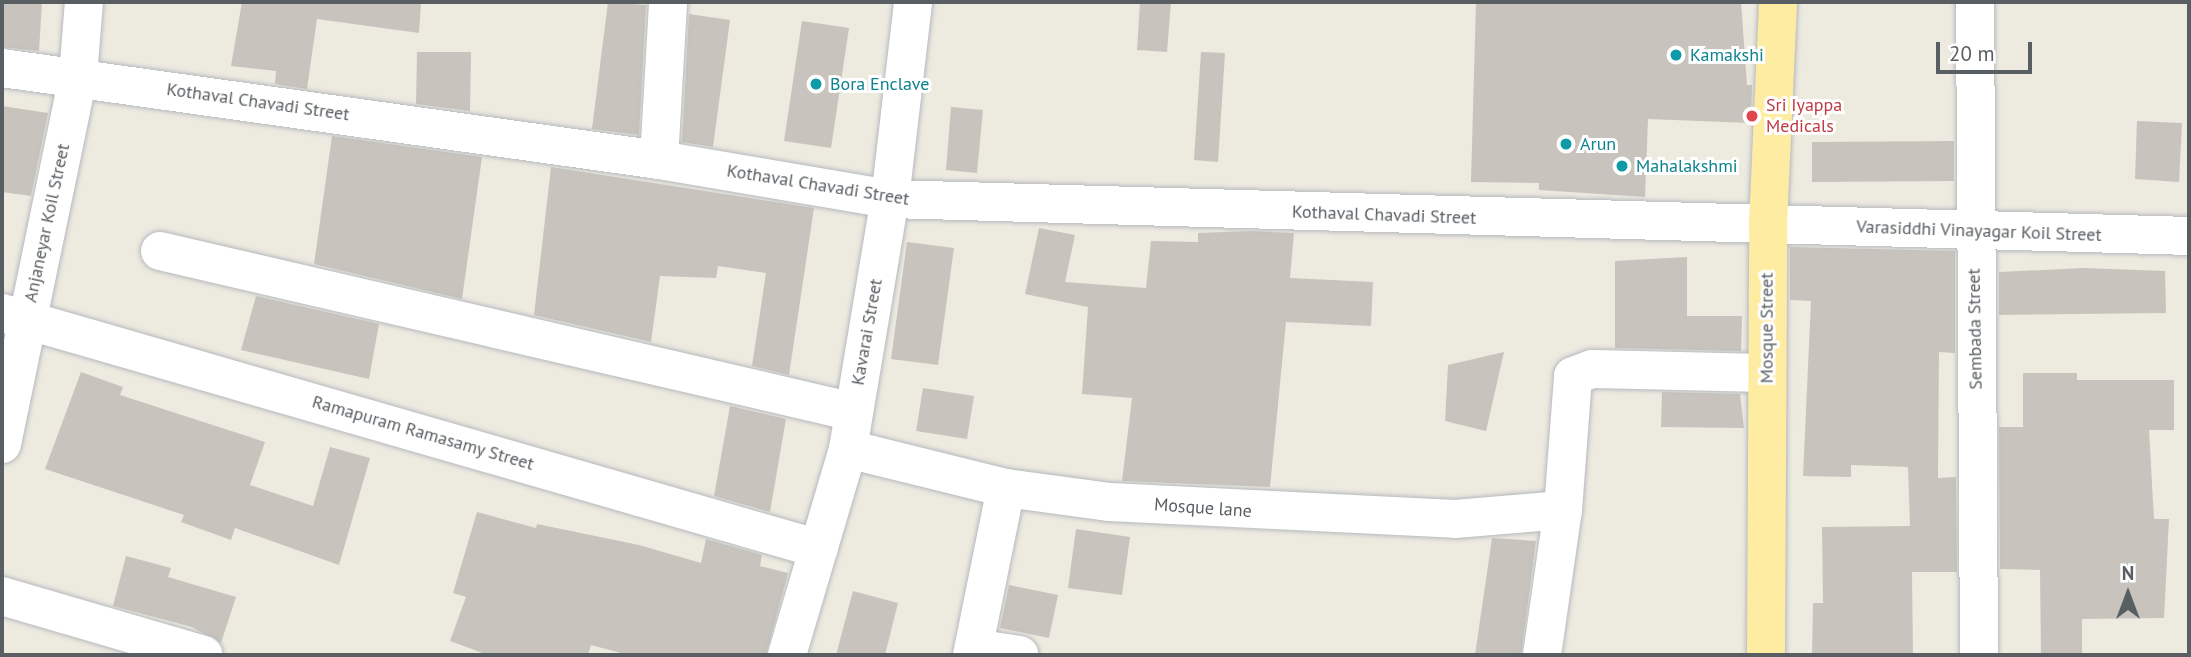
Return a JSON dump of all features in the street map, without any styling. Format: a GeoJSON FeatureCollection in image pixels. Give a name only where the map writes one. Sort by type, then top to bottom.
{"type":"FeatureCollection","features":[{"type":"Feature","properties":{"kind":"main road","name":"Mosque Street"},"geometry":{"type":"LineString","coordinates":[[1766,655],[1768,224],[1778,2]]}},
{"type":"Feature","properties":{"kind":"street","name":"Anjaneyar Koil Street"},"geometry":{"type":"LineString","coordinates":[[2,443],[14,316],[78,76],[84,2]]}},
{"type":"Feature","properties":{"kind":"street"},"geometry":{"type":"LineString","coordinates":[[659,160],[668,2]]}},
{"type":"Feature","properties":{"kind":"street","name":"Kavarai Street"},"geometry":{"type":"LineString","coordinates":[[788,655],[848,449],[890,199],[913,2]]}},
{"type":"Feature","properties":{"kind":"street","name":"Sembada Street"},"geometry":{"type":"LineString","coordinates":[[1975,2],[1973,232],[1979,655]]}},
{"type":"Feature","properties":{"kind":"street","name":"Kothaval Chavadi Street"},"geometry":{"type":"LineString","coordinates":[[2,68],[78,76],[659,160],[890,199],[1768,224]]}},
{"type":"Feature","properties":{"kind":"street","name":"Varasiddhi Vinayagar Koil Street"},"geometry":{"type":"LineString","coordinates":[[1768,224],[1973,232],[2189,236]]}},
{"type":"Feature","properties":{"kind":"street"},"geometry":{"type":"LineString","coordinates":[[160,251],[854,412]]}},
{"type":"Feature","properties":{"kind":"street","name":"Ramapuram Ramasamy Street"},"geometry":{"type":"LineString","coordinates":[[14,316],[819,549]]}},
{"type":"Feature","properties":{"kind":"street"},"geometry":{"type":"LineString","coordinates":[[1542,655],[1563,510],[1570,387],[1581,371],[1767,373]]}},
{"type":"Feature","properties":{"kind":"street","name":"Mosque lane"},"geometry":{"type":"LineString","coordinates":[[848,449],[1006,488],[1110,502],[1313,516],[1455,519],[1563,510]]}},
{"type":"Feature","properties":{"kind":"street"},"geometry":{"type":"LineString","coordinates":[[1006,488],[973,652],[1019,655]]}},
{"type":"Feature","properties":{"kind":"street"},"geometry":{"type":"LineString","coordinates":[[2,596],[204,655]]}},
{"type":"Feature","properties":{"kind":"building"},"geometry":{"type":"Polygon","coordinates":[[[2,2],[42,2],[39,51],[2,47],[2,2]]]}},
{"type":"Feature","properties":{"kind":"building"},"geometry":{"type":"Polygon","coordinates":[[[242,2],[421,2],[419,33],[317,19],[307,89],[275,84],[276,71],[231,66],[242,2]]]}},
{"type":"Feature","properties":{"kind":"building"},"geometry":{"type":"Polygon","coordinates":[[[608,2],[646,5],[639,135],[592,129],[608,2]]]}},
{"type":"Feature","properties":{"kind":"building"},"geometry":{"type":"Polygon","coordinates":[[[1140,2],[1171,2],[1167,52],[1137,50],[1140,2]]]}},
{"type":"Feature","properties":{"kind":"building"},"geometry":{"type":"Polygon","coordinates":[[[1476,2],[1741,2],[1747,85],[1752,85],[1751,123],[1648,119],[1645,197],[1539,190],[1539,183],[1471,182],[1476,2]]]}},
{"type":"Feature","properties":{"kind":"building"},"geometry":{"type":"Polygon","coordinates":[[[689,14],[730,20],[713,147],[682,142],[689,14]]]}},
{"type":"Feature","properties":{"kind":"building","name":"Bora Enclave"},"geometry":{"type":"Polygon","coordinates":[[[802,21],[849,28],[831,148],[784,141],[802,21]]]}},
{"type":"Feature","properties":{"kind":"building"},"geometry":{"type":"Polygon","coordinates":[[[417,52],[471,52],[470,111],[416,104],[417,52]]]}},
{"type":"Feature","properties":{"kind":"building"},"geometry":{"type":"Polygon","coordinates":[[[1201,52],[1225,53],[1218,162],[1194,160],[1201,52]]]}},
{"type":"Feature","properties":{"kind":"building"},"geometry":{"type":"Polygon","coordinates":[[[2,106],[48,113],[31,196],[2,192],[2,106]]]}},
{"type":"Feature","properties":{"kind":"building"},"geometry":{"type":"Polygon","coordinates":[[[951,107],[983,110],[977,173],[946,170],[951,107]]]}},
{"type":"Feature","properties":{"kind":"building"},"geometry":{"type":"Polygon","coordinates":[[[2137,121],[2182,123],[2179,182],[2135,179],[2137,121]]]}},
{"type":"Feature","properties":{"kind":"building"},"geometry":{"type":"Polygon","coordinates":[[[332,136],[482,157],[462,299],[314,264],[332,136]]]}},
{"type":"Feature","properties":{"kind":"building"},"geometry":{"type":"Polygon","coordinates":[[[1954,141],[1954,181],[1812,182],[1812,142],[1954,141]]]}},
{"type":"Feature","properties":{"kind":"building"},"geometry":{"type":"Polygon","coordinates":[[[551,167],[814,208],[789,375],[752,366],[766,273],[718,266],[716,278],[660,276],[651,342],[534,315],[551,167]]]}},
{"type":"Feature","properties":{"kind":"building"},"geometry":{"type":"Polygon","coordinates":[[[1039,228],[1075,235],[1065,282],[1146,288],[1151,241],[1198,242],[1198,233],[1251,231],[1294,233],[1290,278],[1373,282],[1371,326],[1286,322],[1270,487],[1122,481],[1132,398],[1082,394],[1088,307],[1025,294],[1039,228]]]}},
{"type":"Feature","properties":{"kind":"building"},"geometry":{"type":"Polygon","coordinates":[[[907,242],[954,248],[938,365],[891,359],[907,242]]]}},
{"type":"Feature","properties":{"kind":"building"},"geometry":{"type":"Polygon","coordinates":[[[1790,247],[1955,251],[1955,353],[1939,352],[1938,478],[1956,477],[1957,572],[1912,572],[1913,655],[1812,655],[1813,603],[1823,603],[1822,527],[1910,526],[1908,467],[1851,465],[1851,477],[1803,476],[1811,301],[1790,300],[1790,247]]]}},
{"type":"Feature","properties":{"kind":"building"},"geometry":{"type":"Polygon","coordinates":[[[1687,257],[1687,316],[1742,316],[1741,351],[1615,348],[1615,261],[1687,257]]]}},
{"type":"Feature","properties":{"kind":"building"},"geometry":{"type":"Polygon","coordinates":[[[2084,268],[2165,271],[2166,313],[1999,315],[1999,272],[2084,268]]]}},
{"type":"Feature","properties":{"kind":"building"},"geometry":{"type":"Polygon","coordinates":[[[256,296],[379,324],[369,379],[241,350],[256,296]]]}},
{"type":"Feature","properties":{"kind":"building"},"geometry":{"type":"Polygon","coordinates":[[[1504,352],[1486,431],[1445,421],[1448,365],[1504,352]]]}},
{"type":"Feature","properties":{"kind":"building"},"geometry":{"type":"Polygon","coordinates":[[[81,372],[123,387],[120,395],[265,442],[250,485],[313,506],[330,447],[370,458],[339,565],[235,528],[231,540],[181,522],[184,515],[45,469],[81,372]]]}},
{"type":"Feature","properties":{"kind":"building"},"geometry":{"type":"Polygon","coordinates":[[[2023,373],[2077,373],[2077,380],[2174,380],[2174,430],[2149,430],[2154,519],[2169,519],[2164,618],[2082,619],[2082,655],[2041,655],[2040,570],[2000,569],[1999,427],[2023,427],[2023,373]]]}},
{"type":"Feature","properties":{"kind":"building"},"geometry":{"type":"Polygon","coordinates":[[[923,388],[974,396],[967,439],[916,431],[923,388]]]}},
{"type":"Feature","properties":{"kind":"building"},"geometry":{"type":"Polygon","coordinates":[[[1662,392],[1740,394],[1744,428],[1661,427],[1662,392]]]}},
{"type":"Feature","properties":{"kind":"building"},"geometry":{"type":"Polygon","coordinates":[[[730,406],[786,419],[770,512],[714,496],[730,406]]]}},
{"type":"Feature","properties":{"kind":"building"},"geometry":{"type":"Polygon","coordinates":[[[477,512],[536,528],[537,524],[639,545],[701,563],[706,539],[762,555],[760,566],[788,573],[766,655],[628,655],[591,645],[588,655],[488,655],[450,641],[466,597],[453,593],[477,512]]]}},
{"type":"Feature","properties":{"kind":"building"},"geometry":{"type":"Polygon","coordinates":[[[1076,529],[1130,537],[1122,595],[1068,588],[1076,529]]]}},
{"type":"Feature","properties":{"kind":"building"},"geometry":{"type":"Polygon","coordinates":[[[1492,538],[1536,541],[1521,655],[1475,655],[1492,538]]]}},
{"type":"Feature","properties":{"kind":"building"},"geometry":{"type":"Polygon","coordinates":[[[126,556],[171,568],[168,577],[236,597],[221,643],[192,627],[113,606],[126,556]]]}},
{"type":"Feature","properties":{"kind":"building"},"geometry":{"type":"Polygon","coordinates":[[[1009,585],[1058,595],[1049,638],[1000,628],[1009,585]]]}},
{"type":"Feature","properties":{"kind":"building"},"geometry":{"type":"Polygon","coordinates":[[[853,591],[898,603],[885,655],[836,655],[853,591]]]}},
{"type":"Feature","properties":{"kind":"place","name":"Kamakshi"},"geometry":{"type":"Point","coordinates":[1676,55]}},
{"type":"Feature","properties":{"kind":"place","name":"Bora Enclave"},"geometry":{"type":"Point","coordinates":[816,84]}},
{"type":"Feature","properties":{"kind":"place","name":"Sri Iyappa Medicals"},"geometry":{"type":"Point","coordinates":[1752,116]}},
{"type":"Feature","properties":{"kind":"place","name":"Arun"},"geometry":{"type":"Point","coordinates":[1566,144]}},
{"type":"Feature","properties":{"kind":"place","name":"Mahalakshmi"},"geometry":{"type":"Point","coordinates":[1622,166]}}]}
